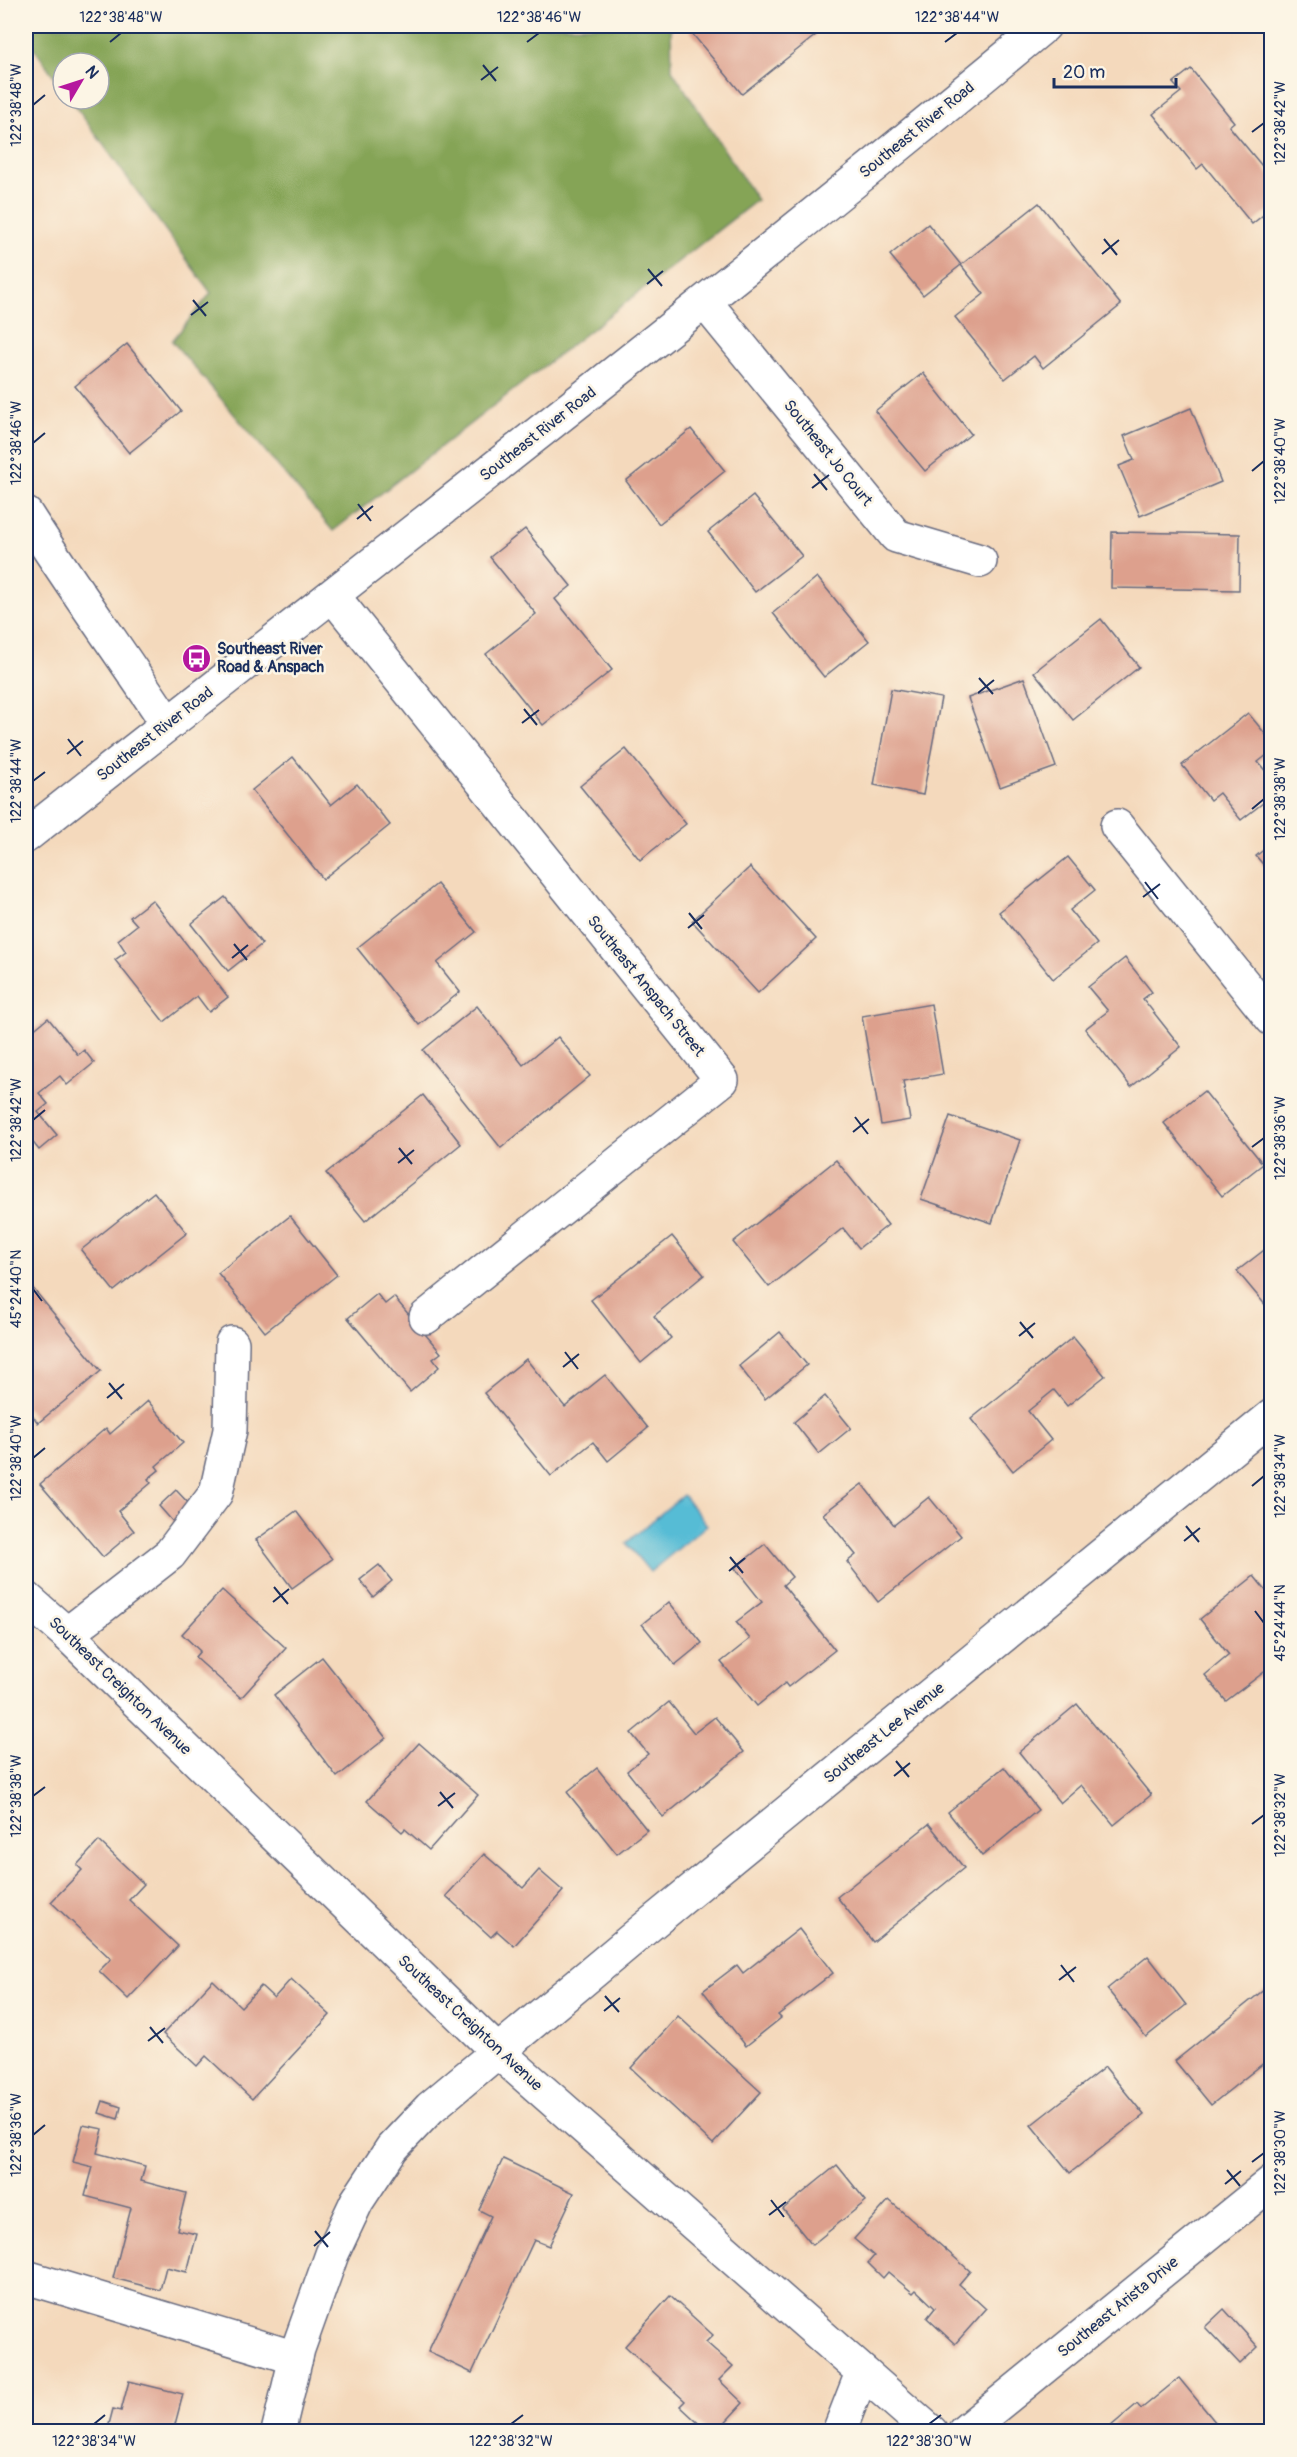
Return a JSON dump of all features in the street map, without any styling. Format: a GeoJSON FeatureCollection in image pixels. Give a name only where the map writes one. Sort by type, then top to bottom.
{"type":"FeatureCollection","features":[{"type":"Feature","properties":{"kind":"street","name":"Southeast River Road"},"geometry":{"type":"LineString","coordinates":[[26,836],[705,302],[1044,26]]}},
{"type":"Feature","properties":{"kind":"street","name":"Southeast Jo Court"},"geometry":{"type":"LineString","coordinates":[[705,302],[896,536],[980,561]]}},
{"type":"Feature","properties":{"kind":"street"},"geometry":{"type":"LineString","coordinates":[[26,514],[76,593],[127,662],[167,723]]}},
{"type":"Feature","properties":{"kind":"street","name":"Southeast Anspach Street"},"geometry":{"type":"LineString","coordinates":[[333,596],[722,1080],[426,1317]]}},
{"type":"Feature","properties":{"kind":"street"},"geometry":{"type":"LineString","coordinates":[[1117,826],[1272,1019]]}},
{"type":"Feature","properties":{"kind":"street"},"geometry":{"type":"LineString","coordinates":[[67,1634],[170,1554],[216,1493],[230,1430],[232,1343]]}},
{"type":"Feature","properties":{"kind":"street","name":"Southeast Lee Avenue"},"geometry":{"type":"LineString","coordinates":[[278,2432],[296,2358],[332,2254],[363,2192],[399,2140],[430,2108],[1272,1416]]}},
{"type":"Feature","properties":{"kind":"street","name":"Southeast Creighton Avenue"},"geometry":{"type":"LineString","coordinates":[[26,1598],[67,1634],[497,2051],[931,2432]]}},
{"type":"Feature","properties":{"kind":"street","name":"Southeast Arista Drive"},"geometry":{"type":"LineString","coordinates":[[964,2432],[1272,2182]]}},
{"type":"Feature","properties":{"kind":"street"},"geometry":{"type":"LineString","coordinates":[[26,2277],[296,2358]]}},
{"type":"Feature","properties":{"kind":"street"},"geometry":{"type":"LineString","coordinates":[[839,2432],[862,2373]]}},
{"type":"Feature","properties":{"kind":"green space"},"geometry":{"type":"Polygon","coordinates":[[[26,26],[671,26],[672,70],[757,200],[333,531],[172,341],[211,293],[79,111],[111,111],[111,51],[51,51],[51,72],[26,37],[26,26]]]}},
{"type":"Feature","properties":{"kind":"water"},"geometry":{"type":"Polygon","coordinates":[[[683,1495],[707,1525],[650,1572],[626,1543],[683,1495]]]}},
{"type":"Feature","properties":{"kind":"building"},"geometry":{"type":"Polygon","coordinates":[[[697,26],[809,26],[816,35],[742,94],[690,31],[697,26]]]}},
{"type":"Feature","properties":{"kind":"building"},"geometry":{"type":"Polygon","coordinates":[[[1191,69],[1234,122],[1229,126],[1272,178],[1272,208],[1252,224],[1203,164],[1197,169],[1153,114],[1181,92],[1173,83],[1191,69]]]}},
{"type":"Feature","properties":{"kind":"building"},"geometry":{"type":"Polygon","coordinates":[[[1039,203],[1121,305],[1043,368],[1034,356],[1005,379],[955,317],[984,294],[961,265],[1039,203]]]}},
{"type":"Feature","properties":{"kind":"building"},"geometry":{"type":"Polygon","coordinates":[[[928,224],[961,265],[923,295],[890,255],[928,224]]]}},
{"type":"Feature","properties":{"kind":"building"},"geometry":{"type":"Polygon","coordinates":[[[127,344],[181,411],[129,453],[75,386],[127,344]]]}},
{"type":"Feature","properties":{"kind":"building"},"geometry":{"type":"Polygon","coordinates":[[[923,373],[971,434],[925,471],[875,411],[923,373]]]}},
{"type":"Feature","properties":{"kind":"building"},"geometry":{"type":"Polygon","coordinates":[[[1191,408],[1221,482],[1140,516],[1119,466],[1134,460],[1124,436],[1191,408]]]}},
{"type":"Feature","properties":{"kind":"building"},"geometry":{"type":"Polygon","coordinates":[[[691,429],[725,471],[659,524],[626,481],[691,429]]]}},
{"type":"Feature","properties":{"kind":"building"},"geometry":{"type":"Polygon","coordinates":[[[753,496],[802,556],[755,592],[708,532],[753,496]]]}},
{"type":"Feature","properties":{"kind":"building"},"geometry":{"type":"Polygon","coordinates":[[[525,529],[571,586],[555,599],[612,670],[543,725],[486,654],[536,614],[490,557],[525,529]]]}},
{"type":"Feature","properties":{"kind":"building"},"geometry":{"type":"Polygon","coordinates":[[[1112,532],[1240,534],[1239,590],[1111,588],[1112,532]]]}},
{"type":"Feature","properties":{"kind":"building"},"geometry":{"type":"Polygon","coordinates":[[[817,577],[869,641],[824,677],[773,613],[817,577]]]}},
{"type":"Feature","properties":{"kind":"building"},"geometry":{"type":"Polygon","coordinates":[[[1101,619],[1139,667],[1073,720],[1034,672],[1101,619]]]}},
{"type":"Feature","properties":{"kind":"building"},"geometry":{"type":"Polygon","coordinates":[[[1024,678],[1056,767],[1000,787],[968,698],[1024,678]]]}},
{"type":"Feature","properties":{"kind":"building"},"geometry":{"type":"Polygon","coordinates":[[[891,689],[941,698],[923,795],[874,785],[891,689]]]}},
{"type":"Feature","properties":{"kind":"building"},"geometry":{"type":"Polygon","coordinates":[[[1248,713],[1272,742],[1272,751],[1258,762],[1272,779],[1272,796],[1241,820],[1219,793],[1210,800],[1182,765],[1248,713]]]}},
{"type":"Feature","properties":{"kind":"building"},"geometry":{"type":"Polygon","coordinates":[[[626,749],[686,824],[640,860],[580,786],[626,749]]]}},
{"type":"Feature","properties":{"kind":"building"},"geometry":{"type":"Polygon","coordinates":[[[293,757],[331,805],[357,784],[390,825],[323,879],[252,790],[293,757]]]}},
{"type":"Feature","properties":{"kind":"building"},"geometry":{"type":"Polygon","coordinates":[[[1272,843],[1272,875],[1256,856],[1272,843]]]}},
{"type":"Feature","properties":{"kind":"building"},"geometry":{"type":"Polygon","coordinates":[[[1068,857],[1095,890],[1070,910],[1097,944],[1053,979],[999,912],[1068,857]]]}},
{"type":"Feature","properties":{"kind":"building"},"geometry":{"type":"Polygon","coordinates":[[[750,867],[816,939],[758,993],[692,921],[750,867]]]}},
{"type":"Feature","properties":{"kind":"building"},"geometry":{"type":"Polygon","coordinates":[[[437,884],[476,932],[437,963],[460,992],[419,1025],[357,948],[437,884]]]}},
{"type":"Feature","properties":{"kind":"building"},"geometry":{"type":"Polygon","coordinates":[[[225,897],[262,944],[228,971],[191,924],[225,897]]]}},
{"type":"Feature","properties":{"kind":"building"},"geometry":{"type":"Polygon","coordinates":[[[152,900],[228,997],[209,1012],[197,996],[164,1022],[115,960],[126,952],[118,940],[137,925],[130,917],[152,900]]]}},
{"type":"Feature","properties":{"kind":"building"},"geometry":{"type":"Polygon","coordinates":[[[1125,958],[1152,992],[1143,999],[1181,1047],[1131,1087],[1085,1029],[1108,1011],[1088,987],[1125,958]]]}},
{"type":"Feature","properties":{"kind":"building"},"geometry":{"type":"Polygon","coordinates":[[[931,1004],[943,1074],[903,1081],[910,1120],[881,1125],[862,1016],[931,1004]]]}},
{"type":"Feature","properties":{"kind":"building"},"geometry":{"type":"Polygon","coordinates":[[[477,1006],[523,1065],[558,1037],[590,1076],[501,1148],[423,1050],[477,1006]]]}},
{"type":"Feature","properties":{"kind":"building"},"geometry":{"type":"Polygon","coordinates":[[[48,1018],[78,1055],[84,1050],[94,1063],[67,1085],[60,1076],[39,1093],[48,1104],[38,1112],[57,1135],[39,1150],[26,1134],[26,1036],[48,1018]]]}},
{"type":"Feature","properties":{"kind":"building"},"geometry":{"type":"Polygon","coordinates":[[[1204,1091],[1263,1164],[1222,1196],[1164,1123],[1204,1091]]]}},
{"type":"Feature","properties":{"kind":"building"},"geometry":{"type":"Polygon","coordinates":[[[423,1095],[461,1144],[365,1221],[326,1173],[423,1095]]]}},
{"type":"Feature","properties":{"kind":"building"},"geometry":{"type":"Polygon","coordinates":[[[950,1116],[1020,1140],[992,1223],[921,1199],[950,1116]]]}},
{"type":"Feature","properties":{"kind":"building"},"geometry":{"type":"Polygon","coordinates":[[[836,1160],[888,1225],[859,1248],[843,1228],[769,1287],[733,1242],[836,1160]]]}},
{"type":"Feature","properties":{"kind":"building"},"geometry":{"type":"Polygon","coordinates":[[[154,1192],[187,1233],[114,1291],[81,1250],[154,1192]]]}},
{"type":"Feature","properties":{"kind":"building"},"geometry":{"type":"Polygon","coordinates":[[[290,1216],[337,1275],[265,1332],[218,1273],[290,1216]]]}},
{"type":"Feature","properties":{"kind":"building"},"geometry":{"type":"Polygon","coordinates":[[[672,1236],[704,1275],[654,1316],[671,1338],[641,1363],[591,1300],[672,1236]]]}},
{"type":"Feature","properties":{"kind":"building"},"geometry":{"type":"Polygon","coordinates":[[[1272,1244],[1272,1313],[1237,1271],[1272,1244]]]}},
{"type":"Feature","properties":{"kind":"building"},"geometry":{"type":"Polygon","coordinates":[[[26,1280],[101,1371],[38,1423],[26,1407],[26,1280]]]}},
{"type":"Feature","properties":{"kind":"building"},"geometry":{"type":"Polygon","coordinates":[[[377,1294],[385,1304],[394,1297],[441,1353],[433,1359],[439,1367],[410,1392],[348,1318],[377,1294]]]}},
{"type":"Feature","properties":{"kind":"building"},"geometry":{"type":"Polygon","coordinates":[[[780,1332],[807,1365],[765,1399],[739,1366],[780,1332]]]}},
{"type":"Feature","properties":{"kind":"building"},"geometry":{"type":"Polygon","coordinates":[[[1073,1337],[1105,1376],[1067,1406],[1054,1390],[1028,1411],[1051,1440],[1013,1471],[971,1419],[1073,1337]]]}},
{"type":"Feature","properties":{"kind":"building"},"geometry":{"type":"Polygon","coordinates":[[[526,1359],[565,1407],[605,1375],[648,1428],[608,1461],[593,1442],[551,1476],[484,1393],[526,1359]]]}},
{"type":"Feature","properties":{"kind":"building"},"geometry":{"type":"Polygon","coordinates":[[[825,1396],[851,1428],[819,1454],[794,1422],[825,1396]]]}},
{"type":"Feature","properties":{"kind":"building"},"geometry":{"type":"Polygon","coordinates":[[[148,1401],[183,1443],[156,1466],[159,1470],[148,1479],[151,1483],[118,1511],[134,1531],[103,1557],[40,1484],[106,1428],[110,1434],[148,1401]]]}},
{"type":"Feature","properties":{"kind":"building"},"geometry":{"type":"Polygon","coordinates":[[[862,1484],[894,1525],[929,1497],[961,1536],[878,1602],[847,1562],[856,1555],[823,1514],[862,1484]]]}},
{"type":"Feature","properties":{"kind":"building"},"geometry":{"type":"Polygon","coordinates":[[[176,1490],[192,1507],[174,1523],[159,1506],[176,1490]]]}},
{"type":"Feature","properties":{"kind":"building"},"geometry":{"type":"Polygon","coordinates":[[[296,1511],[332,1559],[292,1588],[256,1540],[296,1511]]]}},
{"type":"Feature","properties":{"kind":"building"},"geometry":{"type":"Polygon","coordinates":[[[765,1544],[792,1577],[783,1585],[835,1650],[788,1687],[785,1683],[757,1706],[721,1662],[750,1639],[736,1622],[762,1602],[735,1568],[765,1544]]]}},
{"type":"Feature","properties":{"kind":"building"},"geometry":{"type":"Polygon","coordinates":[[[379,1565],[392,1581],[373,1597],[360,1580],[379,1565]]]}},
{"type":"Feature","properties":{"kind":"building"},"geometry":{"type":"Polygon","coordinates":[[[1254,1576],[1272,1598],[1272,1666],[1226,1701],[1205,1675],[1229,1655],[1200,1619],[1254,1576]]]}},
{"type":"Feature","properties":{"kind":"building"},"geometry":{"type":"Polygon","coordinates":[[[222,1590],[286,1648],[241,1698],[195,1657],[200,1651],[182,1634],[222,1590]]]}},
{"type":"Feature","properties":{"kind":"building"},"geometry":{"type":"Polygon","coordinates":[[[669,1602],[702,1643],[675,1665],[642,1624],[669,1602]]]}},
{"type":"Feature","properties":{"kind":"building"},"geometry":{"type":"Polygon","coordinates":[[[322,1657],[386,1738],[337,1777],[274,1695],[322,1657]]]}},
{"type":"Feature","properties":{"kind":"building"},"geometry":{"type":"Polygon","coordinates":[[[669,1702],[694,1733],[715,1717],[744,1752],[663,1817],[627,1771],[648,1754],[631,1733],[669,1702]]]}},
{"type":"Feature","properties":{"kind":"building"},"geometry":{"type":"Polygon","coordinates":[[[1077,1704],[1151,1795],[1114,1825],[1081,1785],[1060,1803],[1019,1752],[1077,1704]]]}},
{"type":"Feature","properties":{"kind":"building"},"geometry":{"type":"Polygon","coordinates":[[[419,1743],[478,1795],[429,1850],[405,1829],[402,1832],[367,1801],[419,1743]]]}},
{"type":"Feature","properties":{"kind":"building"},"geometry":{"type":"Polygon","coordinates":[[[1004,1767],[1038,1810],[982,1856],[948,1812],[1004,1767]]]}},
{"type":"Feature","properties":{"kind":"building"},"geometry":{"type":"Polygon","coordinates":[[[597,1768],[647,1830],[617,1854],[567,1792],[597,1768]]]}},
{"type":"Feature","properties":{"kind":"building"},"geometry":{"type":"Polygon","coordinates":[[[929,1824],[964,1868],[873,1942],[837,1897],[929,1824]]]}},
{"type":"Feature","properties":{"kind":"building"},"geometry":{"type":"Polygon","coordinates":[[[99,1841],[144,1884],[129,1900],[178,1946],[128,1999],[99,1971],[111,1959],[51,1902],[82,1870],[77,1865],[99,1841]]]}},
{"type":"Feature","properties":{"kind":"building"},"geometry":{"type":"Polygon","coordinates":[[[484,1854],[523,1888],[539,1870],[563,1891],[514,1946],[497,1931],[491,1937],[446,1896],[484,1854]]]}},
{"type":"Feature","properties":{"kind":"building"},"geometry":{"type":"Polygon","coordinates":[[[799,1929],[833,1973],[778,2015],[781,2018],[746,2046],[703,1991],[737,1965],[743,1973],[799,1929]]]}},
{"type":"Feature","properties":{"kind":"building"},"geometry":{"type":"Polygon","coordinates":[[[1148,1956],[1186,2005],[1146,2037],[1107,1989],[1148,1956]]]}},
{"type":"Feature","properties":{"kind":"building"},"geometry":{"type":"Polygon","coordinates":[[[291,1979],[330,2015],[252,2099],[206,2056],[197,2066],[163,2034],[213,1980],[241,2007],[261,1986],[274,1998],[291,1979]]]}},
{"type":"Feature","properties":{"kind":"building"},"geometry":{"type":"Polygon","coordinates":[[[1265,1989],[1272,1997],[1272,2060],[1270,2058],[1211,2105],[1175,2061],[1265,1989]]]}},
{"type":"Feature","properties":{"kind":"building"},"geometry":{"type":"Polygon","coordinates":[[[678,2016],[761,2092],[713,2144],[631,2068],[678,2016]]]}},
{"type":"Feature","properties":{"kind":"building"},"geometry":{"type":"Polygon","coordinates":[[[1105,2067],[1144,2115],[1070,2173],[1031,2125],[1105,2067]]]}},
{"type":"Feature","properties":{"kind":"building"},"geometry":{"type":"Polygon","coordinates":[[[103,2101],[121,2107],[118,2119],[99,2113],[103,2101]]]}},
{"type":"Feature","properties":{"kind":"building"},"geometry":{"type":"Polygon","coordinates":[[[83,2125],[103,2129],[97,2153],[145,2166],[141,2181],[186,2193],[177,2230],[197,2234],[187,2272],[166,2267],[160,2290],[113,2278],[131,2208],[85,2196],[93,2167],[73,2162],[83,2125]]]}},
{"type":"Feature","properties":{"kind":"building"},"geometry":{"type":"Polygon","coordinates":[[[503,2159],[574,2193],[549,2246],[534,2240],[472,2373],[428,2352],[491,2216],[479,2210],[503,2159]]]}},
{"type":"Feature","properties":{"kind":"building"},"geometry":{"type":"Polygon","coordinates":[[[837,2165],[866,2201],[812,2245],[783,2209],[837,2165]]]}},
{"type":"Feature","properties":{"kind":"building"},"geometry":{"type":"Polygon","coordinates":[[[889,2200],[970,2271],[959,2284],[986,2309],[955,2344],[927,2318],[935,2308],[916,2290],[913,2293],[888,2272],[883,2278],[868,2263],[874,2256],[854,2239],[889,2200]]]}},
{"type":"Feature","properties":{"kind":"building"},"geometry":{"type":"Polygon","coordinates":[[[670,2296],[713,2335],[706,2342],[733,2366],[719,2380],[743,2403],[716,2432],[708,2432],[680,2406],[685,2401],[625,2346],[670,2296]]]}},
{"type":"Feature","properties":{"kind":"building"},"geometry":{"type":"Polygon","coordinates":[[[1224,2309],[1258,2347],[1240,2364],[1205,2327],[1224,2309]]]}},
{"type":"Feature","properties":{"kind":"building"},"geometry":{"type":"Polygon","coordinates":[[[1179,2378],[1216,2423],[1206,2432],[1104,2432],[1137,2404],[1141,2409],[1179,2378]]]}},
{"type":"Feature","properties":{"kind":"building"},"geometry":{"type":"Polygon","coordinates":[[[129,2381],[183,2394],[173,2432],[107,2432],[113,2409],[121,2411],[129,2381]]]}},
{"type":"Feature","properties":{"kind":"place","name":"Southeast River Road & Anspach"},"geometry":{"type":"Point","coordinates":[196,658]}}]}
